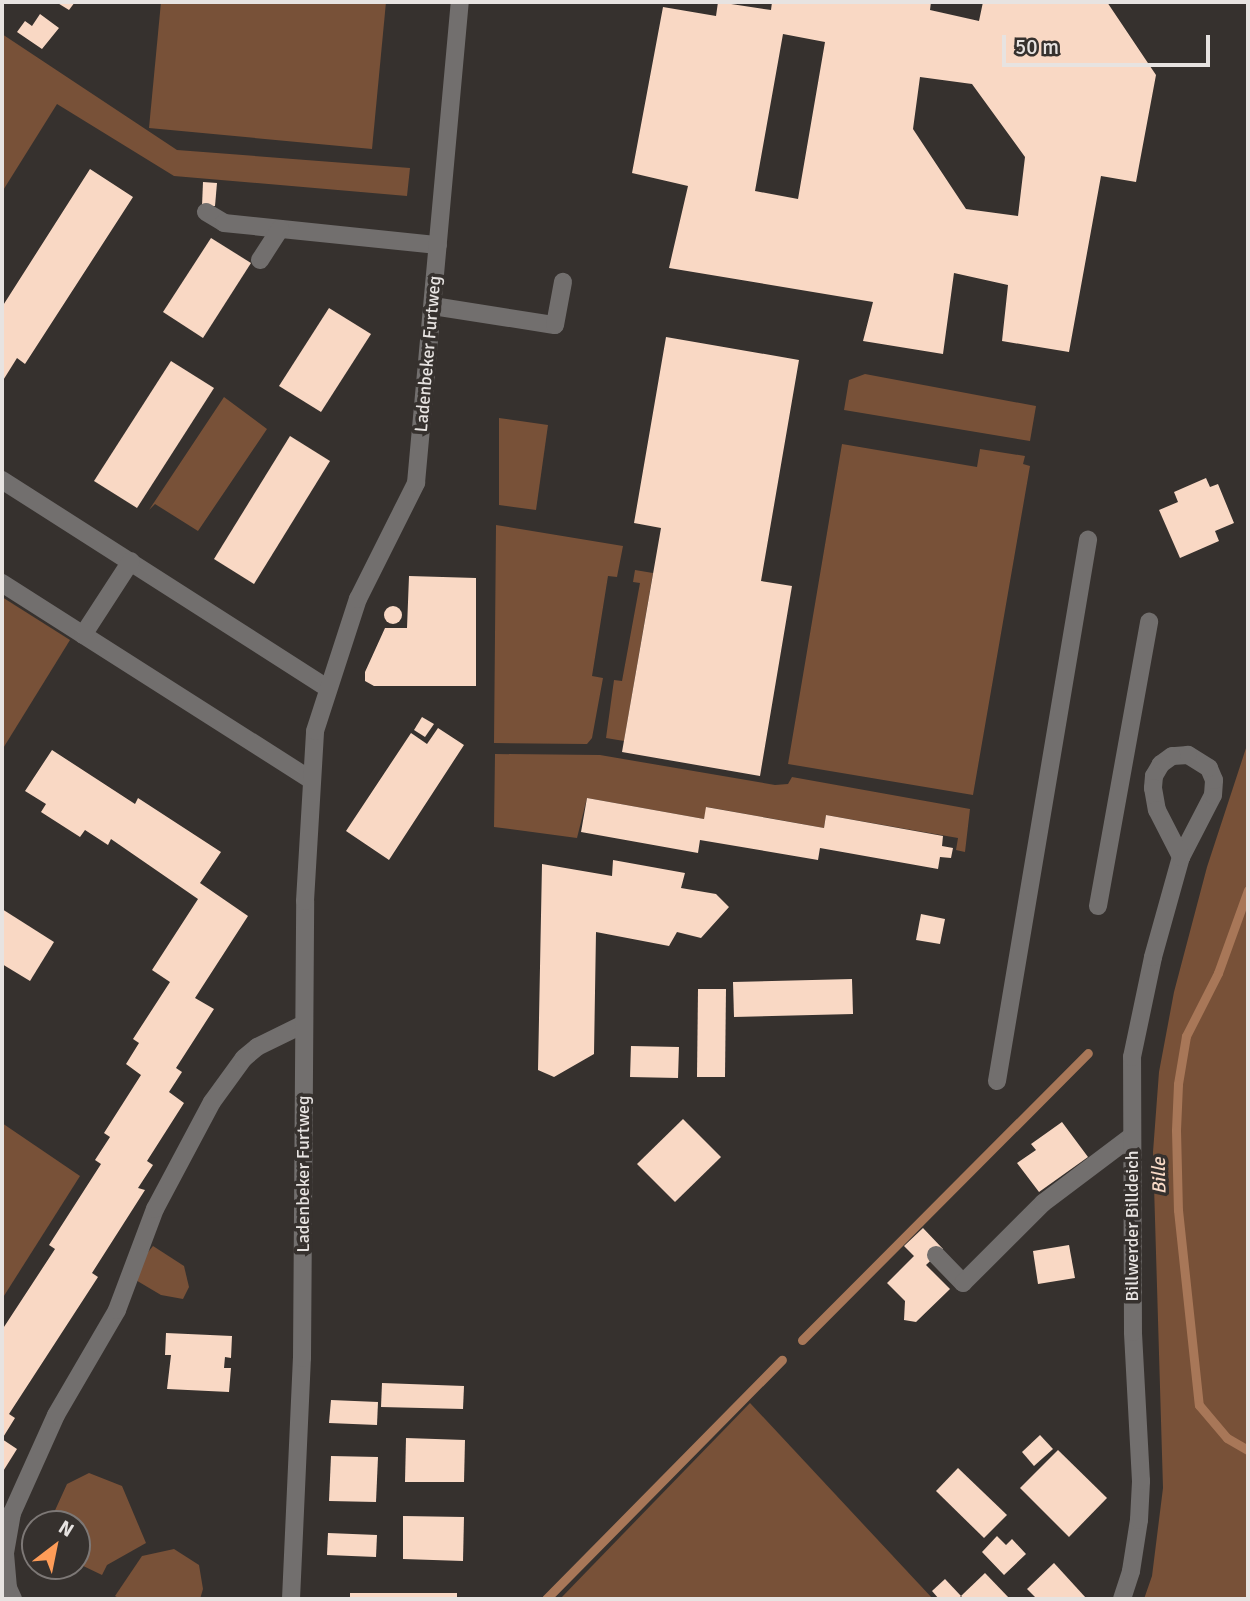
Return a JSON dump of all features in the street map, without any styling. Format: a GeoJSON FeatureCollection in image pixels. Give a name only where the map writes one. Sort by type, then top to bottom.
{"type":"FeatureCollection","features":[{"type":"Feature","properties":{"kind":"street","name":"Ladenbeker Furtweg"},"geometry":{"type":"LineString","coordinates":[[291,1599],[290,1569],[302,1357],[304,1024],[310,779],[315,731],[358,599],[416,483],[460,2]]}},
{"type":"Feature","properties":{"kind":"street"},"geometry":{"type":"LineString","coordinates":[[206,212],[224,223],[438,245]]}},
{"type":"Feature","properties":{"kind":"street"},"geometry":{"type":"LineString","coordinates":[[260,260],[280,229]]}},
{"type":"Feature","properties":{"kind":"street"},"geometry":{"type":"LineString","coordinates":[[432,306],[555,325],[563,282]]}},
{"type":"Feature","properties":{"kind":"street"},"geometry":{"type":"LineString","coordinates":[[2,480],[327,688]]}},
{"type":"Feature","properties":{"kind":"street"},"geometry":{"type":"LineString","coordinates":[[997,1081],[1088,540]]}},
{"type":"Feature","properties":{"kind":"street"},"geometry":{"type":"LineString","coordinates":[[83,635],[131,561]]}},
{"type":"Feature","properties":{"kind":"street"},"geometry":{"type":"LineString","coordinates":[[2,583],[310,779]]}},
{"type":"Feature","properties":{"kind":"street"},"geometry":{"type":"LineString","coordinates":[[1098,906],[1149,622]]}},
{"type":"Feature","properties":{"kind":"street","name":"Billwerder Billdeich"},"geometry":{"type":"LineString","coordinates":[[1122,1599],[1131,1571],[1141,1481],[1133,1332],[1132,1057],[1153,957],[1181,857],[1213,795],[1214,780],[1209,768],[1188,755],[1172,756],[1161,764],[1154,776]]}},
{"type":"Feature","properties":{"kind":"street"},"geometry":{"type":"LineString","coordinates":[[1124,769],[1154,776],[1157,810],[1181,857]]}},
{"type":"Feature","properties":{"kind":"street"},"geometry":{"type":"LineString","coordinates":[[13,1599],[8,1588],[5,1553],[12,1513],[56,1415],[117,1310],[155,1209],[212,1102],[244,1058],[257,1047],[304,1024]]}},
{"type":"Feature","properties":{"kind":"street"},"geometry":{"type":"LineString","coordinates":[[936,1255],[963,1283],[1043,1203],[1132,1136]]}},
{"type":"Feature","properties":{"kind":"street","name":"Ladenbeker Furtweg"},"geometry":{"type":"LineString","coordinates":[[283,1599],[290,1569]]}},
{"type":"Feature","properties":{"kind":"shaded area"},"geometry":{"type":"Polygon","coordinates":[[[161,2],[386,2],[372,149],[149,128],[161,2]]]}},
{"type":"Feature","properties":{"kind":"shaded area"},"geometry":{"type":"Polygon","coordinates":[[[2,34],[177,150],[410,168],[407,196],[174,176],[57,104],[2,192],[2,34]]]}},
{"type":"Feature","properties":{"kind":"shaded area"},"geometry":{"type":"Polygon","coordinates":[[[865,374],[1036,406],[1030,441],[844,410],[849,380],[865,374]]]}},
{"type":"Feature","properties":{"kind":"shaded area"},"geometry":{"type":"Polygon","coordinates":[[[224,397],[267,429],[198,531],[155,504],[149,510],[224,397]]]}},
{"type":"Feature","properties":{"kind":"shaded area"},"geometry":{"type":"Polygon","coordinates":[[[499,418],[548,425],[536,510],[499,505],[499,418]]]}},
{"type":"Feature","properties":{"kind":"shaded area"},"geometry":{"type":"Polygon","coordinates":[[[842,444],[977,467],[980,449],[1025,456],[1023,464],[1030,466],[973,795],[788,764],[842,444]]]}},
{"type":"Feature","properties":{"kind":"shaded area"},"geometry":{"type":"Polygon","coordinates":[[[496,525],[623,546],[617,577],[608,576],[592,676],[603,678],[592,738],[587,744],[494,743],[496,525]]]}},
{"type":"Feature","properties":{"kind":"shaded area"},"geometry":{"type":"Polygon","coordinates":[[[635,570],[653,573],[624,741],[606,738],[614,680],[622,681],[640,583],[633,582],[635,570]]]}},
{"type":"Feature","properties":{"kind":"shaded area"},"geometry":{"type":"Polygon","coordinates":[[[2,597],[70,640],[2,750],[2,597]]]}},
{"type":"Feature","properties":{"kind":"shaded area"},"geometry":{"type":"Polygon","coordinates":[[[1248,742],[1248,1599],[1144,1599],[1152,1576],[1163,1488],[1153,1152],[1159,1072],[1174,992],[1207,867],[1248,742]]]}},
{"type":"Feature","properties":{"kind":"shaded area"},"geometry":{"type":"Polygon","coordinates":[[[495,754],[600,755],[775,785],[788,784],[792,777],[970,809],[965,852],[956,850],[958,838],[826,815],[824,828],[707,807],[704,819],[587,798],[577,838],[494,827],[495,754]]]}},
{"type":"Feature","properties":{"kind":"shaded area"},"geometry":{"type":"Polygon","coordinates":[[[2,1123],[80,1176],[2,1299],[2,1123]]]}},
{"type":"Feature","properties":{"kind":"shaded area"},"geometry":{"type":"Polygon","coordinates":[[[153,1246],[184,1266],[189,1287],[183,1299],[161,1295],[134,1279],[140,1262],[153,1246]]]}},
{"type":"Feature","properties":{"kind":"shaded area"},"geometry":{"type":"Polygon","coordinates":[[[750,1403],[933,1599],[560,1599],[750,1403]]]}},
{"type":"Feature","properties":{"kind":"shaded area"},"geometry":{"type":"Polygon","coordinates":[[[89,1473],[122,1486],[146,1543],[107,1565],[102,1575],[91,1570],[91,1510],[55,1510],[67,1484],[89,1473]]]}},
{"type":"Feature","properties":{"kind":"shaded area"},"geometry":{"type":"Polygon","coordinates":[[[174,1549],[199,1565],[203,1589],[200,1599],[120,1599],[115,1596],[142,1556],[174,1549]]]}},
{"type":"Feature","properties":{"kind":"building"},"geometry":{"type":"Polygon","coordinates":[[[56,2],[75,2],[69,10],[56,2]]]}},
{"type":"Feature","properties":{"kind":"building"},"geometry":{"type":"Polygon","coordinates":[[[718,2],[771,10],[772,2],[931,2],[930,10],[979,21],[983,2],[1107,2],[1156,75],[1136,182],[1101,176],[1069,352],[1002,341],[1008,285],[954,273],[943,354],[863,341],[873,302],[669,268],[688,186],[632,173],[663,7],[716,16],[718,2]],[[783,34],[755,191],[798,199],[825,42],[783,34]],[[920,77],[913,129],[966,209],[1018,216],[1025,157],[972,84],[920,77]]]}},
{"type":"Feature","properties":{"kind":"building"},"geometry":{"type":"Polygon","coordinates":[[[40,14],[59,28],[42,49],[17,32],[25,21],[32,26],[40,14]]]}},
{"type":"Feature","properties":{"kind":"building"},"geometry":{"type":"Polygon","coordinates":[[[90,169],[133,197],[25,364],[17,358],[2,382],[2,307],[90,169]]]}},
{"type":"Feature","properties":{"kind":"building"},"geometry":{"type":"Polygon","coordinates":[[[203,182],[217,183],[215,206],[202,206],[203,182]]]}},
{"type":"Feature","properties":{"kind":"building"},"geometry":{"type":"Polygon","coordinates":[[[211,238],[251,263],[203,338],[163,312],[211,238]]]}},
{"type":"Feature","properties":{"kind":"building"},"geometry":{"type":"Polygon","coordinates":[[[329,308],[371,334],[321,412],[279,386],[329,308]]]}},
{"type":"Feature","properties":{"kind":"building"},"geometry":{"type":"Polygon","coordinates":[[[666,337],[799,360],[761,581],[792,586],[760,776],[622,752],[661,528],[634,523],[666,337]]]}},
{"type":"Feature","properties":{"kind":"building"},"geometry":{"type":"Polygon","coordinates":[[[171,361],[214,388],[137,508],[94,481],[171,361]]]}},
{"type":"Feature","properties":{"kind":"building"},"geometry":{"type":"Polygon","coordinates":[[[290,436],[330,461],[254,584],[214,559],[290,436]]]}},
{"type":"Feature","properties":{"kind":"building"},"geometry":{"type":"Polygon","coordinates":[[[1206,478],[1210,487],[1218,484],[1234,523],[1215,531],[1219,541],[1180,558],[1159,510],[1178,502],[1174,492],[1206,478]]]}},
{"type":"Feature","properties":{"kind":"building"},"geometry":{"type":"Polygon","coordinates":[[[409,576],[476,578],[476,686],[374,686],[365,681],[365,672],[385,628],[407,628],[409,576]]]}},
{"type":"Feature","properties":{"kind":"building"},"geometry":{"type":"Polygon","coordinates":[[[389,606],[397,606],[402,615],[400,622],[389,624],[384,619],[384,611],[389,606]]]}},
{"type":"Feature","properties":{"kind":"building"},"geometry":{"type":"Polygon","coordinates":[[[422,717],[434,724],[425,737],[414,730],[422,717]]]}},
{"type":"Feature","properties":{"kind":"building"},"geometry":{"type":"Polygon","coordinates":[[[438,728],[464,745],[389,860],[346,831],[411,733],[427,744],[438,728]]]}},
{"type":"Feature","properties":{"kind":"building"},"geometry":{"type":"Polygon","coordinates":[[[52,750],[135,804],[138,798],[221,852],[200,883],[248,916],[195,998],[214,1009],[176,1068],[182,1072],[169,1092],[184,1103],[147,1161],[153,1165],[138,1188],[145,1190],[92,1273],[98,1277],[9,1414],[15,1418],[2,1439],[2,1330],[55,1249],[49,1245],[101,1164],[95,1160],[110,1137],[104,1133],[141,1075],[126,1064],[139,1043],[133,1039],[170,982],[152,970],[198,899],[111,839],[108,845],[85,830],[80,837],[41,812],[46,804],[25,791],[52,750]]]}},
{"type":"Feature","properties":{"kind":"building"},"geometry":{"type":"Polygon","coordinates":[[[587,798],[704,819],[706,807],[824,828],[826,815],[943,836],[942,846],[953,848],[951,858],[940,857],[938,869],[820,848],[818,860],[700,840],[698,853],[581,832],[587,798]]]}},
{"type":"Feature","properties":{"kind":"building"},"geometry":{"type":"Polygon","coordinates":[[[613,860],[685,873],[681,888],[716,894],[729,907],[701,938],[677,932],[669,946],[596,932],[594,1054],[554,1077],[538,1070],[542,864],[612,876],[613,860]]]}},
{"type":"Feature","properties":{"kind":"building"},"geometry":{"type":"Polygon","coordinates":[[[2,909],[54,942],[30,981],[2,964],[2,909]]]}},
{"type":"Feature","properties":{"kind":"building"},"geometry":{"type":"Polygon","coordinates":[[[921,914],[945,919],[940,944],[916,940],[921,914]]]}},
{"type":"Feature","properties":{"kind":"building"},"geometry":{"type":"Polygon","coordinates":[[[852,979],[853,1014],[734,1017],[733,982],[852,979]]]}},
{"type":"Feature","properties":{"kind":"building"},"geometry":{"type":"Polygon","coordinates":[[[698,989],[726,989],[725,1077],[697,1077],[698,989]]]}},
{"type":"Feature","properties":{"kind":"building"},"geometry":{"type":"Polygon","coordinates":[[[631,1046],[679,1047],[678,1078],[630,1077],[631,1046]]]}},
{"type":"Feature","properties":{"kind":"building"},"geometry":{"type":"Polygon","coordinates":[[[683,1119],[721,1157],[675,1202],[637,1164],[683,1119]]]}},
{"type":"Feature","properties":{"kind":"building"},"geometry":{"type":"Polygon","coordinates":[[[1062,1122],[1088,1157],[1039,1192],[1017,1163],[1036,1150],[1031,1144],[1062,1122]]]}},
{"type":"Feature","properties":{"kind":"building"},"geometry":{"type":"Polygon","coordinates":[[[923,1228],[943,1249],[926,1265],[950,1289],[916,1322],[904,1320],[905,1301],[887,1283],[914,1256],[904,1246],[923,1228]]]}},
{"type":"Feature","properties":{"kind":"building"},"geometry":{"type":"Polygon","coordinates":[[[1069,1245],[1075,1278],[1038,1284],[1033,1251],[1069,1245]]]}},
{"type":"Feature","properties":{"kind":"building"},"geometry":{"type":"Polygon","coordinates":[[[166,1333],[232,1336],[231,1358],[225,1357],[224,1368],[231,1368],[229,1392],[167,1389],[171,1355],[165,1355],[166,1333]]]}},
{"type":"Feature","properties":{"kind":"building"},"geometry":{"type":"Polygon","coordinates":[[[382,1383],[464,1386],[463,1409],[381,1407],[382,1383]]]}},
{"type":"Feature","properties":{"kind":"building"},"geometry":{"type":"Polygon","coordinates":[[[331,1400],[378,1402],[377,1425],[329,1423],[331,1400]]]}},
{"type":"Feature","properties":{"kind":"building"},"geometry":{"type":"Polygon","coordinates":[[[1040,1435],[1053,1449],[1034,1466],[1022,1452],[1040,1435]]]}},
{"type":"Feature","properties":{"kind":"building"},"geometry":{"type":"Polygon","coordinates":[[[406,1438],[465,1440],[464,1482],[405,1482],[406,1438]]]}},
{"type":"Feature","properties":{"kind":"building"},"geometry":{"type":"Polygon","coordinates":[[[2,1439],[17,1449],[2,1473],[2,1439]]]}},
{"type":"Feature","properties":{"kind":"building"},"geometry":{"type":"Polygon","coordinates":[[[1058,1450],[1107,1498],[1069,1537],[1020,1488],[1058,1450]]]}},
{"type":"Feature","properties":{"kind":"building"},"geometry":{"type":"Polygon","coordinates":[[[331,1456],[378,1457],[376,1502],[329,1501],[331,1456]]]}},
{"type":"Feature","properties":{"kind":"building"},"geometry":{"type":"Polygon","coordinates":[[[958,1468],[1007,1515],[984,1538],[936,1491],[958,1468]]]}},
{"type":"Feature","properties":{"kind":"building"},"geometry":{"type":"Polygon","coordinates":[[[403,1516],[464,1517],[463,1561],[403,1559],[403,1516]]]}},
{"type":"Feature","properties":{"kind":"building"},"geometry":{"type":"Polygon","coordinates":[[[328,1533],[377,1535],[376,1557],[327,1555],[328,1533]]]}},
{"type":"Feature","properties":{"kind":"building"},"geometry":{"type":"Polygon","coordinates":[[[997,1536],[1006,1545],[1012,1539],[1026,1554],[1004,1575],[982,1552],[997,1536]]]}},
{"type":"Feature","properties":{"kind":"building"},"geometry":{"type":"Polygon","coordinates":[[[1054,1563],[1086,1598],[1037,1599],[1027,1589],[1054,1563]]]}},
{"type":"Feature","properties":{"kind":"building"},"geometry":{"type":"Polygon","coordinates":[[[985,1573],[1010,1599],[964,1599],[961,1596],[985,1573]]]}},
{"type":"Feature","properties":{"kind":"building"},"geometry":{"type":"Polygon","coordinates":[[[945,1579],[961,1596],[958,1599],[939,1599],[932,1591],[945,1579]]]}},
{"type":"Feature","properties":{"kind":"building"},"geometry":{"type":"Polygon","coordinates":[[[350,1593],[457,1593],[457,1599],[350,1599],[350,1593]]]}},
{"type":"Feature","properties":{"kind":"waterway","name":"Bille"},"geometry":{"type":"LineString","coordinates":[[1248,890],[1218,973],[1186,1036],[1178,1084],[1176,1130],[1178,1210],[1199,1405],[1227,1438],[1248,1450]]}},
{"type":"Feature","properties":{"kind":"waterway"},"geometry":{"type":"LineString","coordinates":[[802,1340],[1088,1053]]}},
{"type":"Feature","properties":{"kind":"waterway"},"geometry":{"type":"LineString","coordinates":[[546,1599],[782,1360]]}}]}
